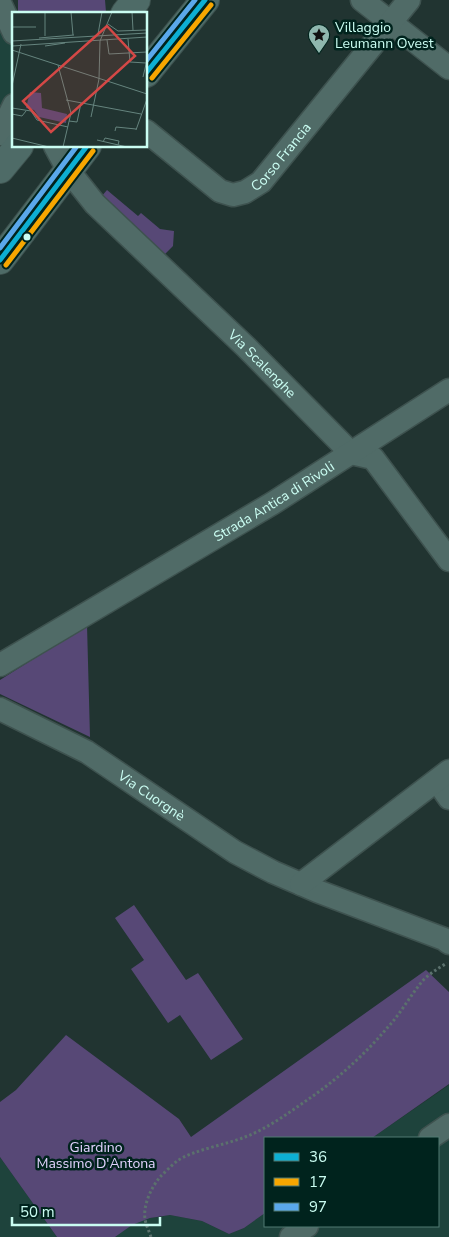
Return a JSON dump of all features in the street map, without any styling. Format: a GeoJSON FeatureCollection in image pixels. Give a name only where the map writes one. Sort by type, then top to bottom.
{"type":"FeatureCollection","features":[{"type":"Feature","properties":{"kind":"main road"},"geometry":{"type":"LineString","coordinates":[[127,12],[136,0]]}},
{"type":"Feature","properties":{"kind":"main road"},"geometry":{"type":"LineString","coordinates":[[148,71],[205,0]]}},
{"type":"Feature","properties":{"kind":"main road"},"geometry":{"type":"LineString","coordinates":[[0,169],[5,135]]}},
{"type":"Feature","properties":{"kind":"main road"},"geometry":{"type":"LineString","coordinates":[[0,260],[85,148]]}},
{"type":"Feature","properties":{"kind":"street"},"geometry":{"type":"LineString","coordinates":[[362,0],[449,68]]}},
{"type":"Feature","properties":{"kind":"street","name":"Corso Francia"},"geometry":{"type":"LineString","coordinates":[[148,133],[220,191],[232,195],[246,192],[261,182],[409,0]]}},
{"type":"Feature","properties":{"kind":"street"},"geometry":{"type":"LineString","coordinates":[[0,3],[12,29]]}},
{"type":"Feature","properties":{"kind":"street"},"geometry":{"type":"LineString","coordinates":[[5,135],[12,112]]}},
{"type":"Feature","properties":{"kind":"street","name":"Via Scalenghe"},"geometry":{"type":"LineString","coordinates":[[57,148],[68,170],[94,204],[246,347],[351,453]]}},
{"type":"Feature","properties":{"kind":"street","name":"Strada Antica di Rivoli"},"geometry":{"type":"LineString","coordinates":[[0,665],[273,503],[449,390]]}},
{"type":"Feature","properties":{"kind":"street"},"geometry":{"type":"LineString","coordinates":[[351,453],[374,458],[449,560]]}},
{"type":"Feature","properties":{"kind":"street","name":"Via Cuorgnè"},"geometry":{"type":"LineString","coordinates":[[0,709],[87,752],[235,852],[273,872],[444,939],[449,943]]}},
{"type":"Feature","properties":{"kind":"street"},"geometry":{"type":"LineString","coordinates":[[301,884],[445,783]]}},
{"type":"Feature","properties":{"kind":"street"},"geometry":{"type":"LineString","coordinates":[[431,1137],[449,1125]]}},
{"type":"Feature","properties":{"kind":"street"},"geometry":{"type":"LineString","coordinates":[[291,1237],[306,1227]]}},
{"type":"Feature","properties":{"kind":"path"},"geometry":{"type":"LineString","coordinates":[[151,1237],[145,1220],[145,1211],[156,1183],[169,1169],[178,1161],[192,1154],[245,1137],[271,1124],[334,1081],[390,1026],[421,983],[430,974],[449,962]]}},
{"type":"Feature","properties":{"kind":"shaded area"},"geometry":{"type":"Polygon","coordinates":[[[0,9],[12,34],[12,128],[0,142],[0,9]]]}},
{"type":"Feature","properties":{"kind":"shaded area"},"geometry":{"type":"Polygon","coordinates":[[[449,1085],[449,1237],[115,1237],[131,1225],[150,1218],[170,1215],[202,1221],[229,1234],[244,1228],[264,1214],[264,1227],[439,1227],[439,1137],[373,1137],[449,1085]]]}},
{"type":"Feature","properties":{"kind":"shaded area"},"geometry":{"type":"Polygon","coordinates":[[[0,1157],[57,1237],[0,1237],[0,1157]]]}},
{"type":"Feature","properties":{"kind":"green space"},"geometry":{"type":"Polygon","coordinates":[[[18,0],[105,0],[106,12],[18,12],[18,0]]]}},
{"type":"Feature","properties":{"kind":"green space"},"geometry":{"type":"Polygon","coordinates":[[[107,190],[138,216],[141,213],[160,229],[174,231],[173,246],[156,263],[95,204],[107,190]]]}},
{"type":"Feature","properties":{"kind":"green space"},"geometry":{"type":"Polygon","coordinates":[[[87,625],[90,737],[0,694],[0,680],[87,625]]]}},
{"type":"Feature","properties":{"kind":"green space"},"geometry":{"type":"Polygon","coordinates":[[[134,905],[186,980],[198,973],[243,1039],[211,1060],[180,1015],[168,1023],[131,969],[144,960],[115,918],[134,905]]]}},
{"type":"Feature","properties":{"kind":"green space","name":"Giardino Massimo D'Antona"},"geometry":{"type":"Polygon","coordinates":[[[426,970],[449,992],[449,1084],[373,1137],[264,1137],[264,1214],[244,1228],[229,1234],[202,1221],[170,1215],[150,1218],[132,1225],[115,1237],[57,1237],[0,1157],[0,1102],[16,1090],[66,1035],[179,1119],[191,1137],[426,970]]]}},
{"type":"Feature","properties":{"kind":"transit line","name":"97"},"geometry":{"type":"LineString","coordinates":[[148,59],[195,0]]}},
{"type":"Feature","properties":{"kind":"transit line","name":"36"},"geometry":{"type":"LineString","coordinates":[[148,71],[205,0]]}},
{"type":"Feature","properties":{"kind":"transit line","name":"17"},"geometry":{"type":"LineString","coordinates":[[152,78],[211,5]]}},
{"type":"Feature","properties":{"kind":"transit line","name":"97"},"geometry":{"type":"LineString","coordinates":[[0,248],[75,148]]}},
{"type":"Feature","properties":{"kind":"transit line","name":"36"},"geometry":{"type":"LineString","coordinates":[[0,260],[85,148]]}},
{"type":"Feature","properties":{"kind":"transit line","name":"17"},"geometry":{"type":"LineString","coordinates":[[6,265],[93,151]]}},
{"type":"Feature","properties":{"kind":"place","name":"Villaggio Leumann Ovest"},"geometry":{"type":"Point","coordinates":[319,54]}}]}
